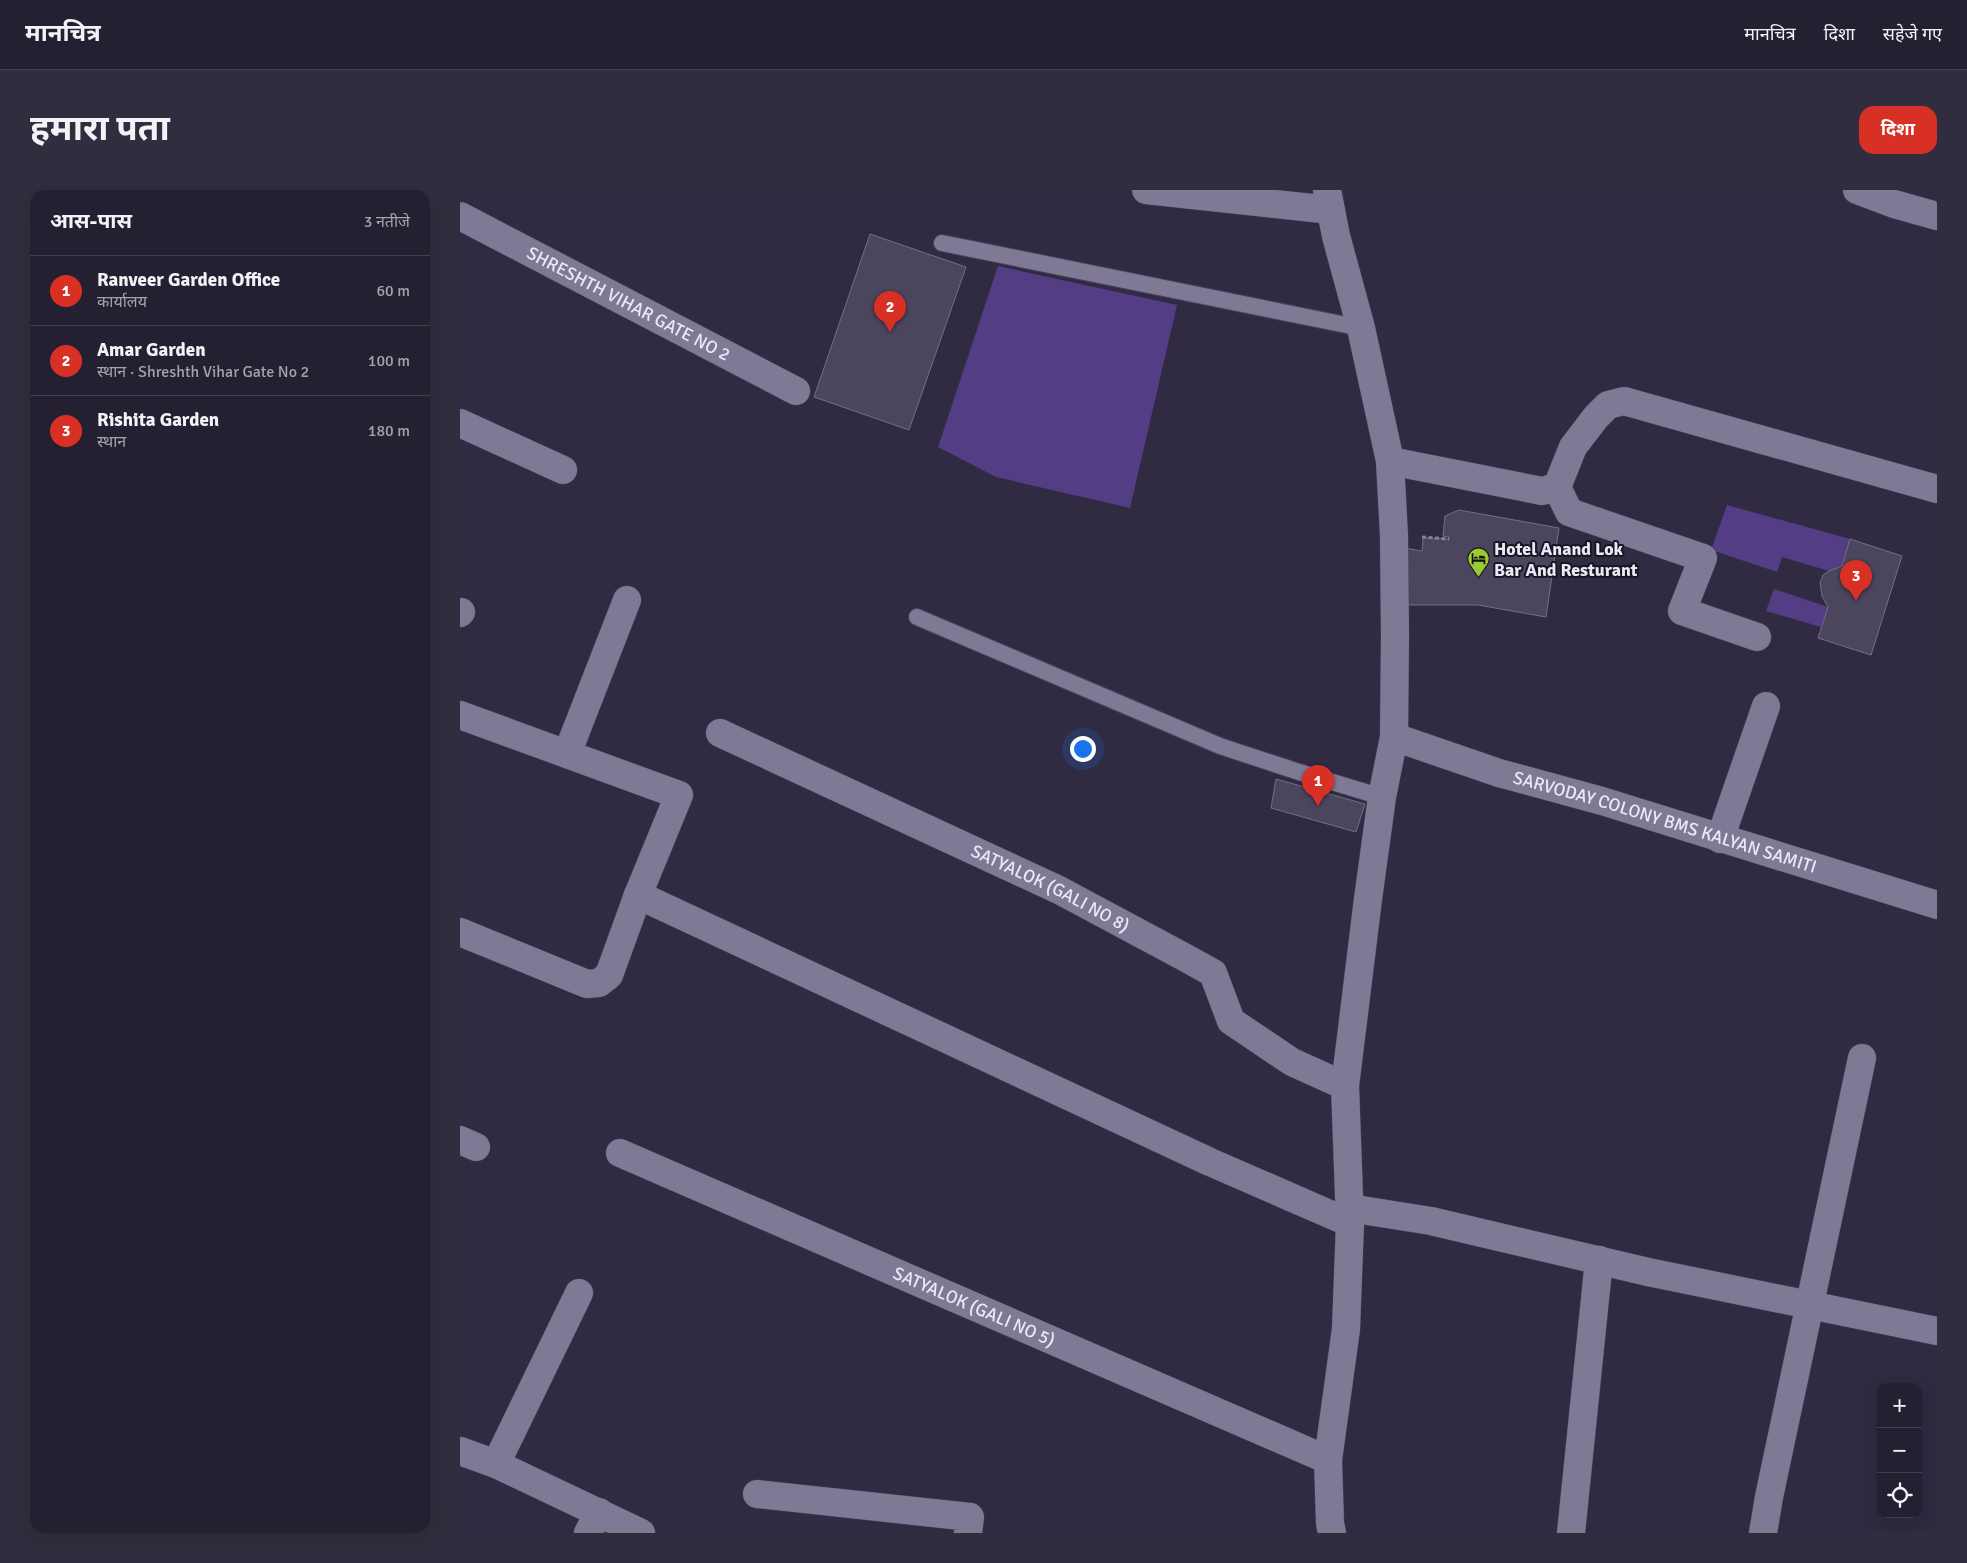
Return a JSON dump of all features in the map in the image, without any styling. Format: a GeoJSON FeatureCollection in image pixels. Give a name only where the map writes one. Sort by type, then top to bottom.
{"type":"FeatureCollection","features":[{"type":"Feature","properties":{"kind":"street"},"geometry":{"type":"LineString","coordinates":[[1146,190],[1329,200],[1390,461],[1394,536],[1394,737],[1382,797],[1345,1086],[1350,1215],[1346,1329],[1328,1460],[1332,1533]]}},
{"type":"Feature","properties":{"kind":"street"},"geometry":{"type":"LineString","coordinates":[[1857,190],[1894,204],[1937,216]]}},
{"type":"Feature","properties":{"kind":"street","name":"SHRESHTH VIHAR GATE NO 2"},"geometry":{"type":"LineString","coordinates":[[460,216],[796,392]]}},
{"type":"Feature","properties":{"kind":"street"},"geometry":{"type":"LineString","coordinates":[[1757,637],[1682,611],[1702,558],[1569,512],[1557,487],[1573,447],[1608,404],[1624,401],[1937,489]]}},
{"type":"Feature","properties":{"kind":"street"},"geometry":{"type":"LineString","coordinates":[[460,423],[563,470]]}},
{"type":"Feature","properties":{"kind":"street"},"geometry":{"type":"LineString","coordinates":[[1390,461],[1542,491],[1557,487]]}},
{"type":"Feature","properties":{"kind":"street"},"geometry":{"type":"LineString","coordinates":[[568,754],[627,600]]}},
{"type":"Feature","properties":{"kind":"street"},"geometry":{"type":"LineString","coordinates":[[1720,838],[1766,706]]}},
{"type":"Feature","properties":{"kind":"street"},"geometry":{"type":"LineString","coordinates":[[460,715],[680,795],[638,895],[609,975],[599,983],[588,984],[460,932]]}},
{"type":"Feature","properties":{"kind":"street","name":"SATYALOK (GALI NO 8)"},"geometry":{"type":"LineString","coordinates":[[720,733],[1059,890],[1213,973],[1232,1020],[1292,1062],[1345,1086]]}},
{"type":"Feature","properties":{"kind":"street","name":"SARVODAY COLONY BMS KALYAN SAMITI"},"geometry":{"type":"LineString","coordinates":[[1394,737],[1499,773],[1602,801],[1937,905]]}},
{"type":"Feature","properties":{"kind":"street"},"geometry":{"type":"LineString","coordinates":[[638,895],[1201,1158],[1350,1215],[1431,1221],[1648,1272],[1937,1331]]}},
{"type":"Feature","properties":{"kind":"street"},"geometry":{"type":"LineString","coordinates":[[1763,1533],[1768,1497],[1862,1058]]}},
{"type":"Feature","properties":{"kind":"street","name":"SATYALOK (GALI NO 5)"},"geometry":{"type":"LineString","coordinates":[[620,1153],[1328,1460]]}},
{"type":"Feature","properties":{"kind":"street"},"geometry":{"type":"LineString","coordinates":[[1571,1533],[1599,1260]]}},
{"type":"Feature","properties":{"kind":"street"},"geometry":{"type":"LineString","coordinates":[[496,1464],[578,1293]]}},
{"type":"Feature","properties":{"kind":"street"},"geometry":{"type":"LineString","coordinates":[[460,1451],[496,1464],[593,1522],[641,1533]]}},
{"type":"Feature","properties":{"kind":"street"},"geometry":{"type":"LineString","coordinates":[[756,1494],[969,1525]]}},
{"type":"Feature","properties":{"kind":"lane"},"geometry":{"type":"LineString","coordinates":[[942,243],[1360,328]]}},
{"type":"Feature","properties":{"kind":"lane"},"geometry":{"type":"LineString","coordinates":[[917,617],[1220,746],[1382,797]]}},
{"type":"Feature","properties":{"kind":"shaded area"},"geometry":{"type":"Polygon","coordinates":[[[998,266],[1177,305],[1130,508],[996,477],[938,447],[998,266]]]}},
{"type":"Feature","properties":{"kind":"shaded area"},"geometry":{"type":"Polygon","coordinates":[[[1727,505],[1850,539],[1842,566],[1829,571],[1782,557],[1777,572],[1711,550],[1727,505]]]}},
{"type":"Feature","properties":{"kind":"shaded area"},"geometry":{"type":"Polygon","coordinates":[[[1774,589],[1828,607],[1821,627],[1766,611],[1774,589]]]}},
{"type":"Feature","properties":{"kind":"building"},"geometry":{"type":"Polygon","coordinates":[[[870,234],[966,267],[909,430],[814,397],[870,234]]]}},
{"type":"Feature","properties":{"kind":"building","name":"Hotel Anand Lok Bar And Resturant"},"geometry":{"type":"Polygon","coordinates":[[[1459,510],[1559,528],[1546,617],[1478,605],[1403,605],[1405,548],[1422,551],[1423,538],[1449,539],[1449,537],[1443,536],[1445,516],[1459,510]]]}},
{"type":"Feature","properties":{"kind":"building"},"geometry":{"type":"Polygon","coordinates":[[[1850,539],[1902,556],[1871,655],[1818,638],[1828,607],[1822,596],[1820,583],[1823,575],[1842,566],[1850,539]]]}},
{"type":"Feature","properties":{"kind":"building"},"geometry":{"type":"Polygon","coordinates":[[[1276,779],[1365,804],[1356,832],[1271,808],[1276,779]]]}},
{"type":"Feature","properties":{"kind":"place","name":"Amar Garden"},"geometry":{"type":"Point","coordinates":[890,332]}},
{"type":"Feature","properties":{"kind":"place","name":"Hotel Anand Lok Bar And Resturant"},"geometry":{"type":"Point","coordinates":[1478,578]}},
{"type":"Feature","properties":{"kind":"place","name":"Rishita Garden"},"geometry":{"type":"Point","coordinates":[1856,601]}},
{"type":"Feature","properties":{"kind":"place","name":"Ranveer Garden Office"},"geometry":{"type":"Point","coordinates":[1318,806]}}]}
